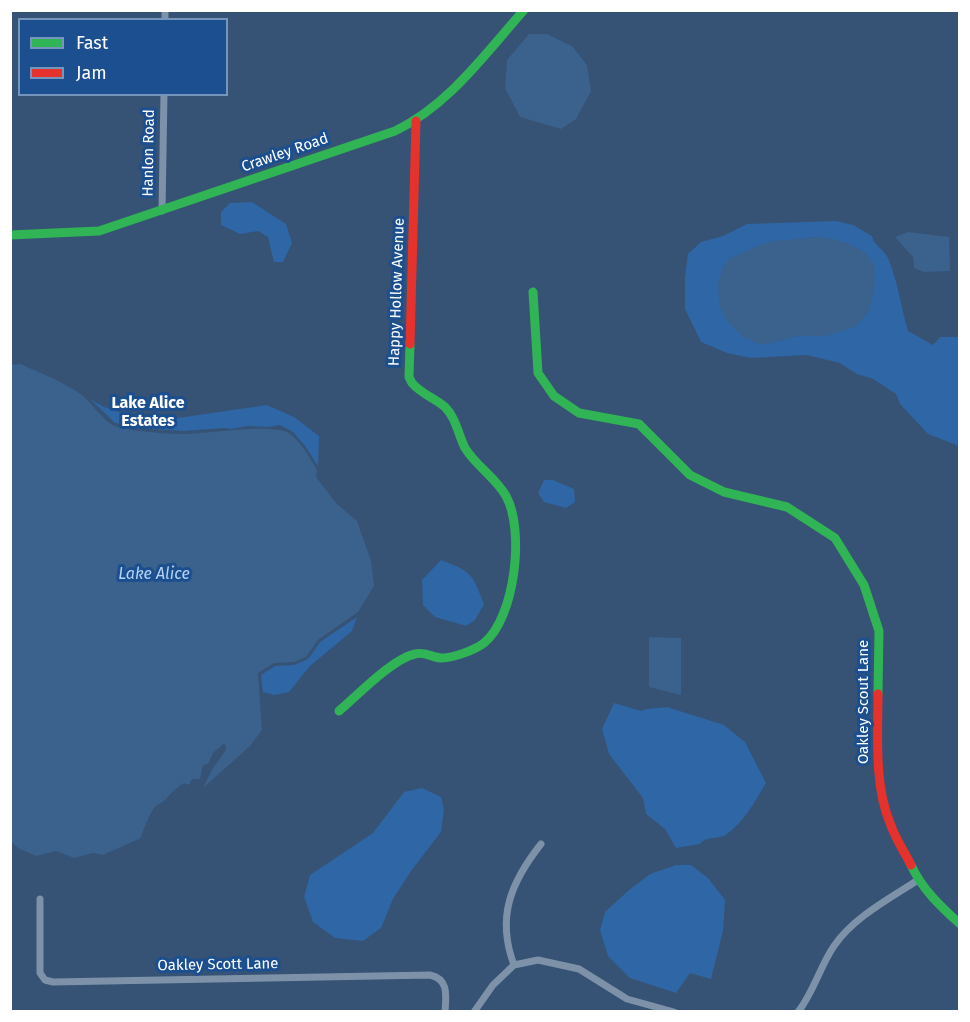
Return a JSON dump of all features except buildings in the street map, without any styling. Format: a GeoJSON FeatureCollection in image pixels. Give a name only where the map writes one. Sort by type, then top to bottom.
{"type":"FeatureCollection","features":[{"type":"Feature","properties":{"kind":"street","name":"Crawley Road"},"geometry":{"type":"LineString","coordinates":[[10,235],[99,231],[395,131],[416,121],[445,99],[524,10]]}},
{"type":"Feature","properties":{"kind":"street","name":"Hanlon Road"},"geometry":{"type":"LineString","coordinates":[[162,211],[164,96]]}},
{"type":"Feature","properties":{"kind":"street","name":"Happy Hollow Avenue"},"geometry":{"type":"LineString","coordinates":[[339,711],[403,659],[417,652],[443,658],[483,644],[499,626],[508,599],[513,566],[516,541],[515,522],[506,495],[466,449],[449,412],[412,385],[409,377],[416,121]]}},
{"type":"Feature","properties":{"kind":"street","name":"Oakley Scout Lane"},"geometry":{"type":"LineString","coordinates":[[532,292],[538,373],[554,396],[579,413],[639,424],[690,475],[724,492],[787,507],[835,538],[864,585],[879,631],[878,736],[881,785],[889,822],[918,880],[939,905],[960,924]]}},
{"type":"Feature","properties":{"kind":"street"},"geometry":{"type":"LineString","coordinates":[[514,965],[508,949],[506,920],[509,902],[514,883],[541,844]]}},
{"type":"Feature","properties":{"kind":"street"},"geometry":{"type":"LineString","coordinates":[[798,1011],[809,996],[832,948],[844,933],[918,880]]}},
{"type":"Feature","properties":{"kind":"street","name":"Oakley Scott Lane"},"geometry":{"type":"LineString","coordinates":[[40,899],[40,974],[45,980],[53,982],[430,975],[442,981],[446,989],[445,1011]]}},
{"type":"Feature","properties":{"kind":"street"},"geometry":{"type":"LineString","coordinates":[[474,1011],[493,985],[514,965],[538,960],[579,969],[627,999],[674,1011]]}},
{"type":"Feature","properties":{"kind":"shaded area"},"geometry":{"type":"Polygon","coordinates":[[[252,202],[286,224],[292,243],[283,262],[274,262],[268,237],[258,231],[240,234],[221,225],[221,212],[230,203],[252,202]]]}},
{"type":"Feature","properties":{"kind":"shaded area"},"geometry":{"type":"Polygon","coordinates":[[[836,221],[853,225],[872,236],[886,255],[891,267],[908,331],[933,345],[940,337],[959,337],[959,446],[928,434],[900,404],[896,394],[873,379],[857,374],[840,363],[806,355],[751,358],[727,353],[701,342],[685,309],[688,254],[701,242],[723,236],[747,224],[836,221]],[[818,237],[801,239],[762,344],[797,336],[826,336],[818,237]]]}},
{"type":"Feature","properties":{"kind":"shaded area"},"geometry":{"type":"Polygon","coordinates":[[[90,399],[104,407],[141,419],[178,418],[267,405],[294,417],[319,436],[318,466],[293,432],[280,425],[184,431],[154,429],[115,423],[90,399]]]}},
{"type":"Feature","properties":{"kind":"shaded area"},"geometry":{"type":"Polygon","coordinates":[[[544,480],[553,480],[574,489],[575,502],[566,508],[544,502],[538,493],[544,480]]]}},
{"type":"Feature","properties":{"kind":"shaded area"},"geometry":{"type":"Polygon","coordinates":[[[441,560],[470,575],[484,604],[475,620],[466,626],[435,617],[423,605],[422,580],[441,560]]]}},
{"type":"Feature","properties":{"kind":"shaded area"},"geometry":{"type":"Polygon","coordinates":[[[357,617],[352,631],[310,666],[289,692],[274,695],[263,692],[261,675],[275,666],[294,665],[308,659],[320,642],[357,617]]]}},
{"type":"Feature","properties":{"kind":"shaded area"},"geometry":{"type":"Polygon","coordinates":[[[614,703],[641,711],[667,707],[724,725],[745,742],[766,783],[749,811],[733,829],[724,836],[706,839],[700,844],[676,848],[665,829],[646,814],[643,798],[609,754],[602,729],[614,703]]]}},
{"type":"Feature","properties":{"kind":"shaded area"},"geometry":{"type":"Polygon","coordinates":[[[422,788],[441,797],[444,810],[441,832],[393,899],[381,928],[363,941],[335,938],[313,922],[304,897],[310,875],[373,833],[404,792],[422,788]]]}},
{"type":"Feature","properties":{"kind":"shaded area"},"geometry":{"type":"Polygon","coordinates":[[[676,865],[691,865],[708,878],[725,900],[723,931],[711,979],[690,973],[676,993],[630,978],[608,956],[600,930],[605,912],[629,890],[650,874],[676,865]]]}},
{"type":"Feature","properties":{"kind":"water"},"geometry":{"type":"Polygon","coordinates":[[[529,34],[547,34],[572,46],[587,65],[591,91],[576,119],[561,129],[520,117],[505,88],[507,60],[529,34]]]}},
{"type":"Feature","properties":{"kind":"water"},"geometry":{"type":"Polygon","coordinates":[[[908,232],[949,237],[950,271],[924,272],[914,268],[913,257],[895,237],[908,232]]]}},
{"type":"Feature","properties":{"kind":"water"},"geometry":{"type":"Polygon","coordinates":[[[818,237],[849,244],[866,253],[875,267],[874,290],[869,311],[856,326],[826,336],[797,336],[762,345],[743,337],[728,322],[719,305],[718,284],[722,269],[729,259],[773,241],[818,237]]]}},
{"type":"Feature","properties":{"kind":"water","name":"Lake Alice"},"geometry":{"type":"Polygon","coordinates":[[[21,364],[75,390],[86,398],[107,421],[121,428],[183,434],[270,429],[290,434],[312,461],[317,470],[316,477],[337,504],[357,521],[371,561],[374,586],[358,612],[318,640],[306,657],[294,662],[274,663],[258,673],[262,730],[250,746],[203,788],[213,768],[226,750],[225,743],[213,753],[208,764],[203,765],[200,779],[192,779],[189,785],[184,783],[155,807],[141,838],[103,855],[93,853],[74,858],[56,851],[36,856],[18,848],[11,841],[10,365],[21,364]]]}},
{"type":"Feature","properties":{"kind":"water"},"geometry":{"type":"Polygon","coordinates":[[[649,637],[681,638],[681,695],[649,687],[649,637]]]}},
{"type":"Feature","properties":{"kind":"traffic: fast"},"geometry":{"type":"LineString","coordinates":[[10,235],[99,231],[395,131],[414,120],[449,93],[524,10]]}},
{"type":"Feature","properties":{"kind":"traffic: fast"},"geometry":{"type":"LineString","coordinates":[[533,292],[538,373],[554,396],[579,413],[639,424],[690,475],[724,492],[787,507],[835,538],[864,585],[879,631],[878,694]]}},
{"type":"Feature","properties":{"kind":"traffic: fast"},"geometry":{"type":"LineString","coordinates":[[339,711],[386,670],[406,657],[418,653],[447,658],[470,651],[484,643],[495,631],[510,594],[516,551],[512,511],[497,483],[465,448],[449,411],[412,383],[409,377],[410,344]]}},
{"type":"Feature","properties":{"kind":"traffic: fast"},"geometry":{"type":"LineString","coordinates":[[911,865],[926,889],[960,924]]}},
{"type":"Feature","properties":{"kind":"traffic: jam"},"geometry":{"type":"LineString","coordinates":[[410,344],[416,121]]}},
{"type":"Feature","properties":{"kind":"traffic: jam"},"geometry":{"type":"LineString","coordinates":[[878,694],[878,760],[881,793],[892,829],[911,865]]}},
{"type":"Feature","properties":{"kind":"district","name":"Lake Alice Estates"},"geometry":{"type":"Point","coordinates":[148,413]}}]}
